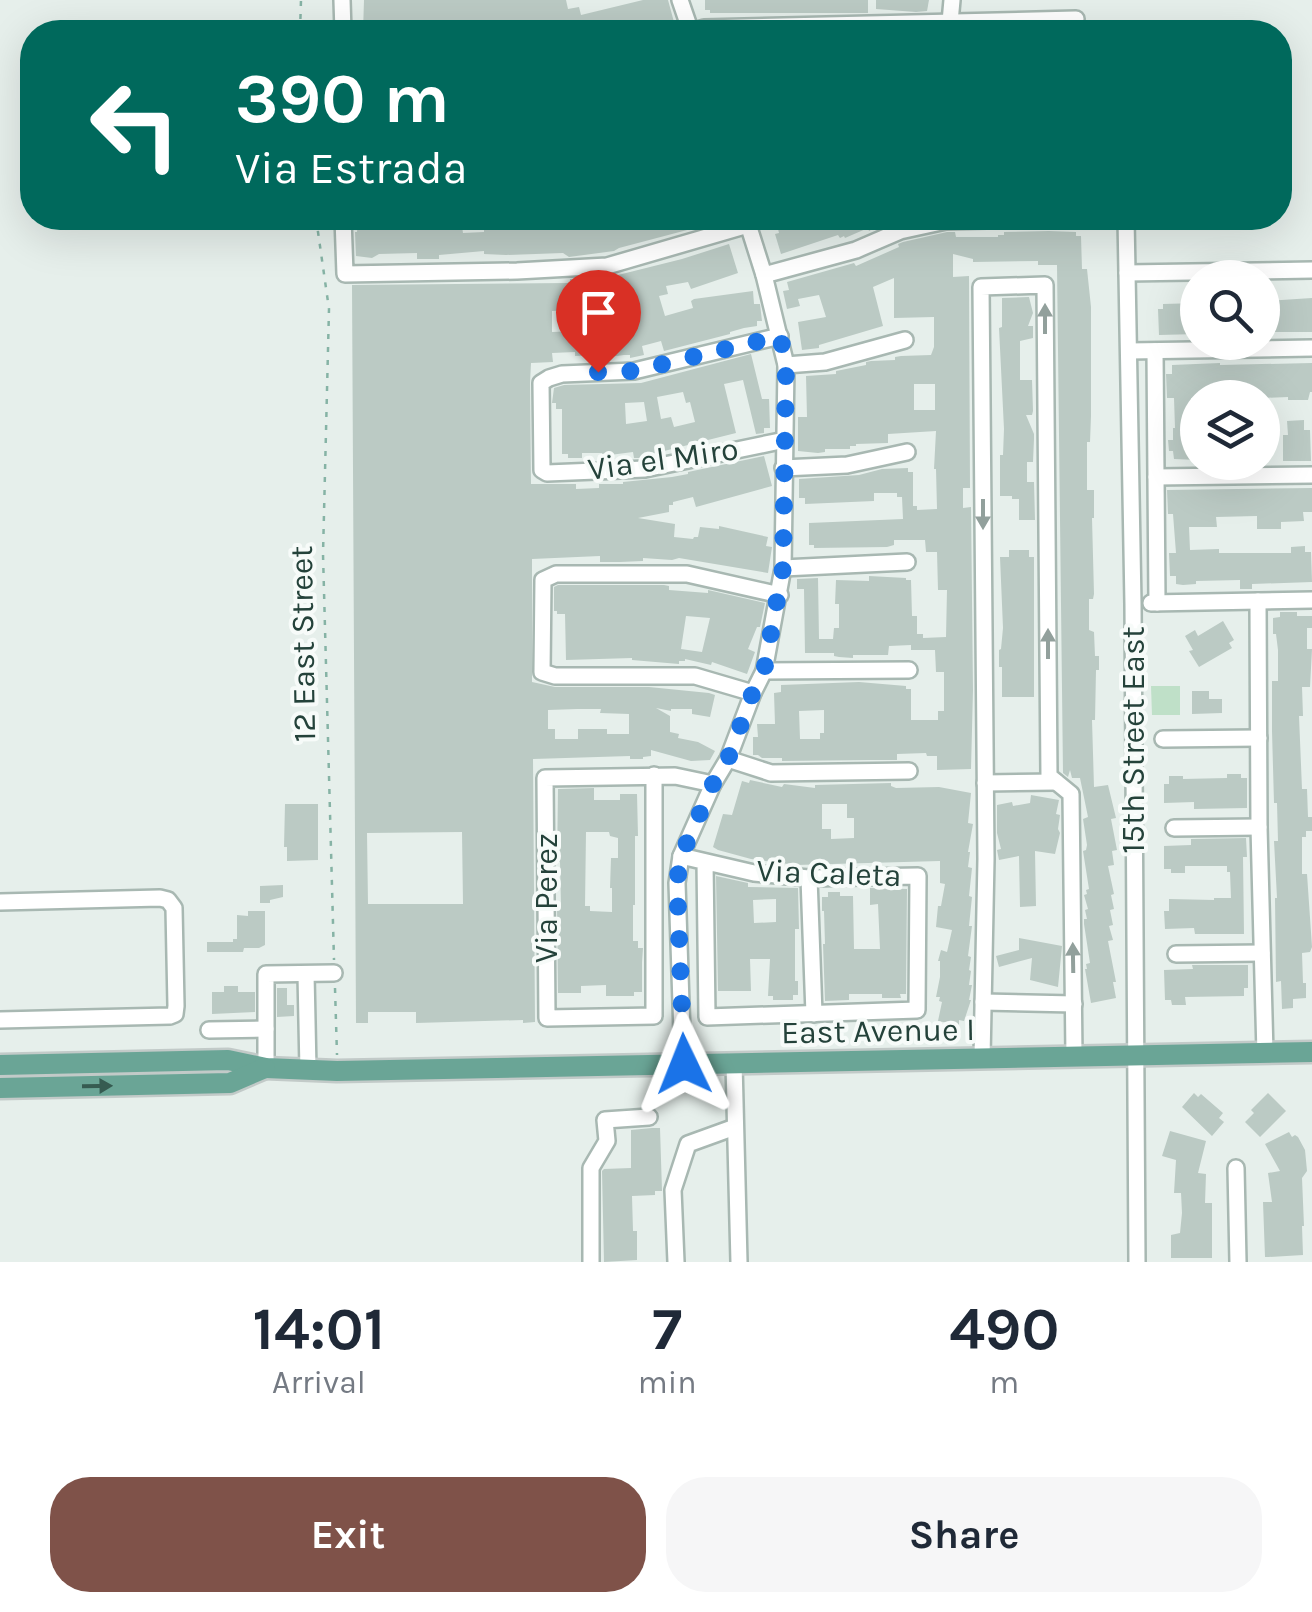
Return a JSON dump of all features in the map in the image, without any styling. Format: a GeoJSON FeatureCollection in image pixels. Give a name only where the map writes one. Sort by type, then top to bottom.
{"type":"FeatureCollection","features":[{"type":"Feature","properties":{"kind":"main road","name":"East Avenue I"},"geometry":{"type":"LineString","coordinates":[[0,1065],[228,1060],[266,1068],[338,1072],[1312,1052]]}},
{"type":"Feature","properties":{"kind":"main road","name":"East Avenue I"},"geometry":{"type":"LineString","coordinates":[[0,1088],[230,1083],[266,1068]]}},
{"type":"Feature","properties":{"kind":"street"},"geometry":{"type":"LineString","coordinates":[[1062,20],[1076,19]]}},
{"type":"Feature","properties":{"kind":"street"},"geometry":{"type":"LineString","coordinates":[[343,230],[344,274],[607,266],[719,230]]}},
{"type":"Feature","properties":{"kind":"street"},"geometry":{"type":"LineString","coordinates":[[684,1064],[677,882],[681,856],[728,759],[764,671],[783,568],[786,364],[750,230]]}},
{"type":"Feature","properties":{"kind":"street"},"geometry":{"type":"LineString","coordinates":[[764,275],[856,250],[905,230]]}},
{"type":"Feature","properties":{"kind":"street","name":"15th Street East"},"geometry":{"type":"LineString","coordinates":[[1126,230],[1137,1262]]}},
{"type":"Feature","properties":{"kind":"street"},"geometry":{"type":"LineString","coordinates":[[1127,273],[1312,270]]}},
{"type":"Feature","properties":{"kind":"street"},"geometry":{"type":"LineString","coordinates":[[982,1058],[985,783],[981,287],[1045,284],[1049,776],[1071,794],[1074,1056]]}},
{"type":"Feature","properties":{"kind":"street","name":"Via el Miro"},"geometry":{"type":"LineString","coordinates":[[780,336],[634,371],[549,378],[541,383],[542,470],[547,474],[645,469],[785,440]]}},
{"type":"Feature","properties":{"kind":"street"},"geometry":{"type":"LineString","coordinates":[[786,364],[825,362],[904,340]]}},
{"type":"Feature","properties":{"kind":"street"},"geometry":{"type":"LineString","coordinates":[[1129,351],[1312,348]]}},
{"type":"Feature","properties":{"kind":"street"},"geometry":{"type":"LineString","coordinates":[[1155,351],[1158,603]]}},
{"type":"Feature","properties":{"kind":"street","name":"Via el Miro"},"geometry":{"type":"LineString","coordinates":[[784,468],[847,464],[907,452]]}},
{"type":"Feature","properties":{"kind":"street"},"geometry":{"type":"LineString","coordinates":[[1156,478],[1312,474]]}},
{"type":"Feature","properties":{"kind":"street"},"geometry":{"type":"LineString","coordinates":[[783,568],[907,562]]}},
{"type":"Feature","properties":{"kind":"street"},"geometry":{"type":"LineString","coordinates":[[753,692],[695,676],[555,676],[542,672],[542,580],[556,574],[687,574],[780,595]]}},
{"type":"Feature","properties":{"kind":"street"},"geometry":{"type":"LineString","coordinates":[[1258,600],[1265,1054]]}},
{"type":"Feature","properties":{"kind":"street"},"geometry":{"type":"LineString","coordinates":[[1132,604],[1312,600]]}},
{"type":"Feature","properties":{"kind":"street"},"geometry":{"type":"LineString","coordinates":[[764,671],[909,670]]}},
{"type":"Feature","properties":{"kind":"street"},"geometry":{"type":"LineString","coordinates":[[1163,740],[1258,738]]}},
{"type":"Feature","properties":{"kind":"street"},"geometry":{"type":"LineString","coordinates":[[728,759],[771,772],[909,772]]}},
{"type":"Feature","properties":{"kind":"street"},"geometry":{"type":"LineString","coordinates":[[654,776],[713,784]]}},
{"type":"Feature","properties":{"kind":"street","name":"Via Perez"},"geometry":{"type":"LineString","coordinates":[[654,776],[654,1016],[547,1018],[545,778],[654,776]]}},
{"type":"Feature","properties":{"kind":"street"},"geometry":{"type":"LineString","coordinates":[[985,783],[1056,782]]}},
{"type":"Feature","properties":{"kind":"street"},"geometry":{"type":"LineString","coordinates":[[1174,828],[1259,827]]}},
{"type":"Feature","properties":{"kind":"street","name":"Via Caleta"},"geometry":{"type":"LineString","coordinates":[[681,856],[754,873],[810,878],[918,876],[917,1010],[814,1014]]}},
{"type":"Feature","properties":{"kind":"street"},"geometry":{"type":"LineString","coordinates":[[704,862],[707,1017],[814,1014],[810,878]]}},
{"type":"Feature","properties":{"kind":"street"},"geometry":{"type":"LineString","coordinates":[[0,902],[168,900],[174,908],[176,1006],[175,1014],[170,1016],[0,1020]]}},
{"type":"Feature","properties":{"kind":"street"},"geometry":{"type":"LineString","coordinates":[[1176,954],[1262,953]]}},
{"type":"Feature","properties":{"kind":"street"},"geometry":{"type":"LineString","coordinates":[[266,1068],[266,974],[334,973]]}},
{"type":"Feature","properties":{"kind":"street"},"geometry":{"type":"LineString","coordinates":[[306,974],[308,1070]]}},
{"type":"Feature","properties":{"kind":"street"},"geometry":{"type":"LineString","coordinates":[[983,1002],[1074,1004]]}},
{"type":"Feature","properties":{"kind":"street"},"geometry":{"type":"LineString","coordinates":[[208,1030],[266,1028]]}},
{"type":"Feature","properties":{"kind":"street"},"geometry":{"type":"LineString","coordinates":[[734,1064],[740,1262]]}},
{"type":"Feature","properties":{"kind":"street"},"geometry":{"type":"LineString","coordinates":[[591,1262],[590,1168],[607,1141],[605,1120],[649,1116]]}},
{"type":"Feature","properties":{"kind":"street"},"geometry":{"type":"LineString","coordinates":[[676,1262],[673,1190],[688,1144],[735,1126]]}},
{"type":"Feature","properties":{"kind":"street"},"geometry":{"type":"LineString","coordinates":[[1236,1168],[1238,1262]]}},
{"type":"Feature","properties":{"kind":"path","name":"12 East Street"},"geometry":{"type":"LineString","coordinates":[[318,230],[329,308],[322,554],[338,1072]]}},
{"type":"Feature","properties":{"kind":"green space"},"geometry":{"type":"Polygon","coordinates":[[[1151,686],[1180,686],[1180,715],[1152,715],[1151,686]]]}},
{"type":"Feature","properties":{"kind":"building"},"geometry":{"type":"Polygon","coordinates":[[[364,0],[566,0],[568,9],[579,7],[581,15],[643,0],[668,0],[673,20],[363,20],[364,0]]]}},
{"type":"Feature","properties":{"kind":"building"},"geometry":{"type":"Polygon","coordinates":[[[705,0],[868,0],[868,13],[710,13],[705,10],[705,0]]]}},
{"type":"Feature","properties":{"kind":"building"},"geometry":{"type":"Polygon","coordinates":[[[876,0],[929,0],[927,11],[916,12],[876,9],[876,0]]]}},
{"type":"Feature","properties":{"kind":"building"},"geometry":{"type":"Polygon","coordinates":[[[357,230],[687,230],[614,251],[569,257],[563,253],[506,255],[484,251],[439,255],[439,259],[417,259],[417,253],[356,256],[357,230]]]}},
{"type":"Feature","properties":{"kind":"building"},"geometry":{"type":"Polygon","coordinates":[[[778,230],[863,230],[781,254],[775,234],[778,230]]]}},
{"type":"Feature","properties":{"kind":"building"},"geometry":{"type":"Polygon","coordinates":[[[947,232],[955,232],[956,237],[998,237],[1004,232],[1076,232],[1076,236],[1081,236],[1082,269],[1087,269],[1091,416],[1087,490],[1094,490],[1094,594],[1089,599],[1089,630],[1094,632],[1095,656],[1099,656],[1092,720],[1094,787],[1108,785],[1116,818],[1111,819],[1117,850],[1112,851],[1114,865],[1108,866],[1114,909],[1110,910],[1113,925],[1109,926],[1113,940],[1108,941],[1116,998],[1091,1003],[1084,924],[1088,909],[1084,895],[1089,889],[1083,819],[1088,817],[1080,778],[1072,778],[1070,770],[1068,777],[1063,773],[1057,265],[1038,265],[1038,261],[973,262],[953,254],[953,277],[969,276],[970,488],[963,488],[963,508],[971,507],[971,769],[937,770],[937,756],[926,753],[897,754],[897,760],[782,761],[753,755],[757,724],[775,724],[774,693],[781,692],[781,685],[859,682],[906,686],[911,689],[911,720],[938,720],[938,711],[944,711],[944,672],[936,672],[935,650],[889,646],[888,655],[853,658],[834,653],[805,653],[804,589],[797,589],[797,579],[818,578],[819,639],[833,639],[834,628],[839,628],[836,580],[869,581],[869,576],[906,578],[911,580],[917,634],[923,634],[923,638],[946,637],[947,590],[938,590],[937,552],[926,552],[925,540],[894,540],[894,545],[887,547],[809,545],[809,523],[903,519],[902,497],[897,497],[897,493],[874,493],[874,501],[805,504],[805,498],[799,498],[799,479],[908,468],[908,472],[913,472],[913,506],[917,510],[937,509],[936,431],[888,434],[888,443],[856,444],[850,449],[798,451],[798,417],[807,417],[806,376],[836,374],[871,361],[931,355],[934,317],[894,318],[894,278],[873,287],[883,326],[802,350],[798,322],[826,317],[819,295],[798,299],[800,306],[787,309],[783,291],[789,290],[787,282],[854,263],[856,266],[903,242],[947,232]],[[914,384],[914,410],[935,410],[935,384],[914,384]],[[824,710],[799,711],[800,739],[820,739],[820,733],[824,733],[824,710]]]}},
{"type":"Feature","properties":{"kind":"building"},"geometry":{"type":"Polygon","coordinates":[[[729,244],[738,273],[691,289],[688,282],[666,286],[668,294],[659,296],[665,316],[693,308],[694,299],[753,291],[762,321],[757,321],[757,326],[664,351],[661,341],[642,346],[644,355],[630,358],[624,355],[594,359],[594,355],[575,356],[575,352],[552,353],[553,362],[531,363],[531,484],[599,488],[599,484],[672,477],[764,456],[772,486],[696,507],[693,497],[673,502],[669,512],[638,518],[675,524],[674,537],[693,539],[698,537],[700,527],[719,526],[768,537],[766,546],[772,547],[768,573],[679,558],[620,562],[600,562],[600,556],[532,559],[532,682],[555,687],[649,687],[715,695],[710,717],[692,714],[692,709],[656,708],[670,716],[670,732],[679,734],[678,738],[715,751],[710,760],[691,761],[651,750],[651,756],[643,759],[533,759],[535,1022],[416,1023],[416,1012],[368,1012],[368,1023],[356,1023],[352,285],[570,283],[570,279],[610,277],[729,244]],[[619,307],[588,310],[589,330],[623,326],[619,307]],[[574,310],[552,311],[552,332],[575,331],[574,310]],[[601,709],[548,710],[548,729],[555,729],[555,739],[578,739],[578,729],[629,734],[629,714],[600,713],[601,709]],[[462,832],[367,833],[368,904],[463,904],[462,832]]]}},
{"type":"Feature","properties":{"kind":"building"},"geometry":{"type":"Polygon","coordinates":[[[1029,297],[1033,313],[1028,326],[1033,326],[1033,338],[1020,341],[1020,380],[1032,380],[1033,411],[1026,415],[1034,434],[1033,462],[1027,462],[1027,482],[1034,482],[1035,520],[1019,520],[1019,499],[1000,496],[1004,429],[999,328],[1002,298],[1029,297]]]}},
{"type":"Feature","properties":{"kind":"building"},"geometry":{"type":"Polygon","coordinates":[[[1312,298],[1312,332],[1280,332],[1280,300],[1312,298]]]}},
{"type":"Feature","properties":{"kind":"building"},"geometry":{"type":"Polygon","coordinates":[[[1163,304],[1180,304],[1180,334],[1159,335],[1158,309],[1163,309],[1163,304]]]}},
{"type":"Feature","properties":{"kind":"building"},"geometry":{"type":"Polygon","coordinates":[[[751,354],[762,399],[769,399],[770,428],[756,434],[743,380],[724,384],[736,433],[644,458],[634,458],[633,452],[602,456],[582,453],[582,458],[562,454],[562,409],[556,409],[556,403],[552,403],[554,388],[641,383],[751,354]],[[683,392],[657,397],[661,419],[671,417],[674,427],[695,422],[683,392]],[[644,402],[625,403],[626,424],[647,421],[644,402]]]}},
{"type":"Feature","properties":{"kind":"building"},"geometry":{"type":"Polygon","coordinates":[[[1312,363],[1312,392],[1308,400],[1288,400],[1280,397],[1280,380],[1180,380],[1180,459],[1174,459],[1168,440],[1173,440],[1175,428],[1174,398],[1167,398],[1166,374],[1172,374],[1172,365],[1312,363]]]}},
{"type":"Feature","properties":{"kind":"building"},"geometry":{"type":"Polygon","coordinates":[[[1304,420],[1304,430],[1310,430],[1311,461],[1283,461],[1287,421],[1304,420]]]}},
{"type":"Feature","properties":{"kind":"building"},"geometry":{"type":"Polygon","coordinates":[[[1312,488],[1312,512],[1303,512],[1304,521],[1281,522],[1281,529],[1257,529],[1257,516],[1216,517],[1217,527],[1189,527],[1190,550],[1291,553],[1291,547],[1305,546],[1305,552],[1311,552],[1312,582],[1252,584],[1252,589],[1240,589],[1240,580],[1183,585],[1176,584],[1176,576],[1170,576],[1169,553],[1176,553],[1167,490],[1312,488]]]}},
{"type":"Feature","properties":{"kind":"building"},"geometry":{"type":"Polygon","coordinates":[[[1009,550],[1029,550],[1029,557],[1034,557],[1034,697],[1002,697],[1000,557],[1009,557],[1009,550]]]}},
{"type":"Feature","properties":{"kind":"building"},"geometry":{"type":"Polygon","coordinates":[[[664,585],[669,590],[708,590],[765,603],[760,627],[748,649],[755,652],[747,674],[712,662],[711,665],[685,659],[679,664],[632,658],[566,660],[565,614],[554,611],[554,587],[664,585]],[[686,616],[681,649],[702,652],[710,618],[686,616]]]}},
{"type":"Feature","properties":{"kind":"building"},"geometry":{"type":"Polygon","coordinates":[[[1280,612],[1312,616],[1312,628],[1307,628],[1307,649],[1312,649],[1310,687],[1302,687],[1303,716],[1299,716],[1302,789],[1307,789],[1308,817],[1312,817],[1312,831],[1306,831],[1306,837],[1302,837],[1302,874],[1307,874],[1312,947],[1310,952],[1302,953],[1306,998],[1293,999],[1293,1008],[1282,1009],[1281,981],[1276,982],[1274,841],[1278,841],[1272,731],[1272,681],[1278,681],[1273,618],[1280,617],[1280,612]]]}},
{"type":"Feature","properties":{"kind":"building"},"geometry":{"type":"Polygon","coordinates":[[[1223,621],[1234,640],[1229,643],[1232,648],[1199,667],[1185,636],[1195,630],[1198,636],[1223,621]]]}},
{"type":"Feature","properties":{"kind":"building"},"geometry":{"type":"Polygon","coordinates":[[[1192,691],[1209,691],[1209,699],[1222,699],[1222,713],[1192,714],[1192,691]]]}},
{"type":"Feature","properties":{"kind":"building"},"geometry":{"type":"Polygon","coordinates":[[[1227,774],[1247,778],[1247,808],[1194,809],[1194,802],[1164,803],[1164,784],[1169,784],[1169,776],[1227,778],[1227,774]]]}},
{"type":"Feature","properties":{"kind":"building"},"geometry":{"type":"Polygon","coordinates":[[[750,780],[782,787],[784,784],[815,788],[891,783],[896,788],[939,787],[971,793],[968,823],[973,824],[968,867],[972,868],[972,926],[968,956],[972,985],[964,1021],[959,1020],[959,1025],[938,1021],[942,1002],[936,997],[938,961],[941,950],[947,952],[952,930],[936,927],[945,884],[940,883],[940,861],[796,865],[718,850],[713,847],[723,814],[732,815],[742,781],[750,780]],[[822,804],[822,829],[831,829],[831,839],[854,838],[854,818],[847,818],[847,804],[822,804]]]}},
{"type":"Feature","properties":{"kind":"building"},"geometry":{"type":"Polygon","coordinates":[[[594,788],[594,800],[620,800],[620,794],[637,794],[633,941],[643,948],[642,992],[634,992],[634,996],[606,996],[606,985],[581,986],[581,993],[558,993],[558,789],[594,788]],[[586,832],[585,906],[590,906],[590,911],[612,912],[611,858],[618,858],[618,838],[609,832],[586,832]]]}},
{"type":"Feature","properties":{"kind":"building"},"geometry":{"type":"Polygon","coordinates":[[[1031,795],[1059,800],[1056,814],[1060,815],[1060,833],[1055,854],[1035,851],[1036,906],[1020,907],[1019,856],[999,860],[997,805],[1030,803],[1031,795]]]}},
{"type":"Feature","properties":{"kind":"building"},"geometry":{"type":"Polygon","coordinates":[[[285,804],[318,804],[318,860],[287,861],[285,804]]]}},
{"type":"Feature","properties":{"kind":"building"},"geometry":{"type":"Polygon","coordinates":[[[1246,838],[1244,934],[1195,934],[1194,928],[1165,929],[1164,911],[1169,911],[1169,899],[1231,898],[1227,866],[1185,866],[1185,873],[1171,873],[1171,869],[1164,869],[1164,846],[1191,845],[1191,839],[1246,838]]]}},
{"type":"Feature","properties":{"kind":"building"},"geometry":{"type":"Polygon","coordinates":[[[716,876],[748,883],[748,887],[798,888],[798,995],[793,995],[793,1000],[773,1000],[773,996],[768,996],[770,959],[750,959],[751,991],[718,991],[716,876]],[[776,899],[753,900],[754,923],[776,922],[776,899]]]}},
{"type":"Feature","properties":{"kind":"building"},"geometry":{"type":"Polygon","coordinates":[[[283,885],[283,897],[260,903],[260,886],[283,885]]]}},
{"type":"Feature","properties":{"kind":"building"},"geometry":{"type":"Polygon","coordinates":[[[870,888],[907,889],[906,994],[900,994],[901,998],[882,998],[882,994],[849,994],[849,1000],[825,1001],[822,897],[828,897],[828,892],[853,896],[854,949],[880,949],[878,904],[870,905],[870,888]]]}},
{"type":"Feature","properties":{"kind":"building"},"geometry":{"type":"Polygon","coordinates":[[[248,911],[265,911],[265,945],[244,948],[243,952],[207,952],[207,942],[237,939],[237,915],[248,916],[248,911]]]}},
{"type":"Feature","properties":{"kind":"building"},"geometry":{"type":"Polygon","coordinates":[[[1019,938],[1062,946],[1058,987],[1030,980],[1032,958],[999,967],[996,956],[1019,950],[1019,938]]]}},
{"type":"Feature","properties":{"kind":"building"},"geometry":{"type":"Polygon","coordinates":[[[1192,965],[1248,965],[1244,996],[1185,997],[1186,1005],[1172,1005],[1171,1000],[1165,1000],[1164,970],[1193,969],[1192,965]]]}},
{"type":"Feature","properties":{"kind":"building"},"geometry":{"type":"Polygon","coordinates":[[[224,986],[238,986],[238,992],[255,992],[255,1012],[212,1014],[212,992],[224,992],[224,986]]]}},
{"type":"Feature","properties":{"kind":"building"},"geometry":{"type":"Polygon","coordinates":[[[277,988],[287,988],[287,1005],[294,1005],[294,1016],[277,1017],[277,988]]]}},
{"type":"Feature","properties":{"kind":"building"},"geometry":{"type":"Polygon","coordinates":[[[1194,1093],[1198,1097],[1201,1094],[1223,1113],[1219,1118],[1224,1122],[1212,1136],[1182,1107],[1194,1093]]]}},
{"type":"Feature","properties":{"kind":"building"},"geometry":{"type":"Polygon","coordinates":[[[1268,1093],[1286,1111],[1260,1137],[1245,1122],[1268,1093]]]}},
{"type":"Feature","properties":{"kind":"building"},"geometry":{"type":"Polygon","coordinates":[[[660,1128],[662,1191],[632,1196],[637,1260],[604,1262],[602,1171],[631,1168],[631,1130],[660,1128]]]}},
{"type":"Feature","properties":{"kind":"building"},"geometry":{"type":"Polygon","coordinates":[[[1170,1131],[1206,1141],[1198,1173],[1206,1174],[1205,1203],[1212,1203],[1212,1258],[1171,1258],[1171,1235],[1180,1233],[1182,1213],[1181,1193],[1174,1193],[1176,1160],[1162,1156],[1170,1131]]]}},
{"type":"Feature","properties":{"kind":"building"},"geometry":{"type":"Polygon","coordinates":[[[1289,1132],[1298,1137],[1305,1150],[1303,1255],[1265,1257],[1263,1202],[1272,1202],[1268,1173],[1280,1171],[1265,1144],[1289,1132]]]}},
{"type":"Feature","properties":{"kind":"route"},"geometry":{"type":"LineString","coordinates":[[598,372],[634,371],[780,336],[786,364],[780,595],[764,671],[728,759],[681,856],[677,882],[684,1064]]}}]}
